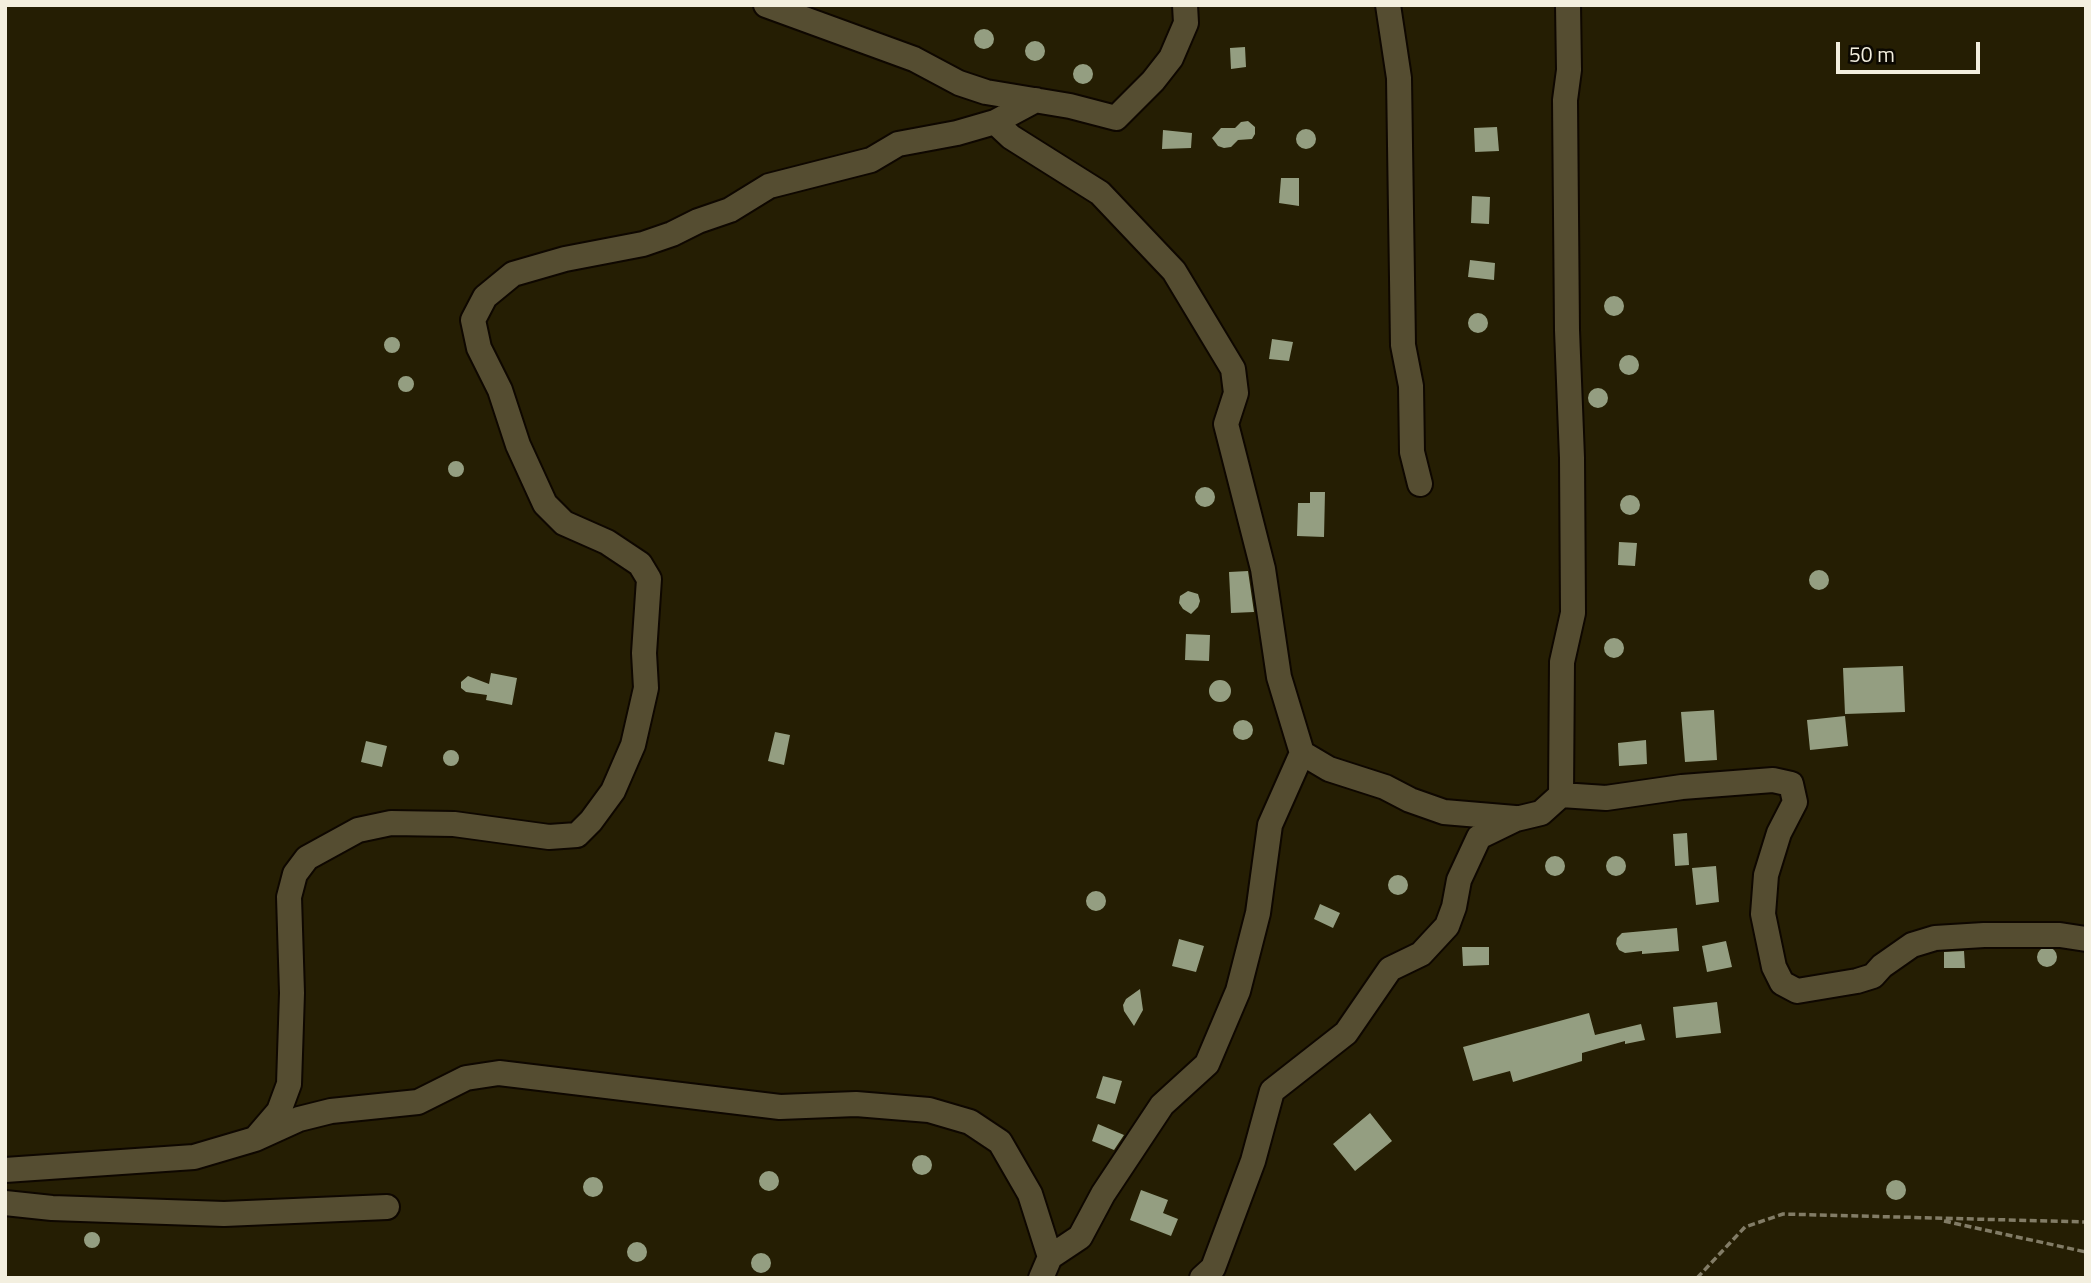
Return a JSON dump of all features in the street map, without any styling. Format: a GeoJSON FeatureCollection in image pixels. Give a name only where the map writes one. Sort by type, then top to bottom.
{"type":"FeatureCollection","features":[{"type":"Feature","properties":{"kind":"street"},"geometry":{"type":"LineString","coordinates":[[766,5],[914,60],[977,89],[1115,118],[1138,98],[1171,58],[1186,23],[1185,5]]}},
{"type":"Feature","properties":{"kind":"street"},"geometry":{"type":"LineString","coordinates":[[1388,5],[1399,78],[1403,345],[1411,386],[1412,452],[1420,484]]}},
{"type":"Feature","properties":{"kind":"street"},"geometry":{"type":"LineString","coordinates":[[1561,795],[1562,662],[1573,613],[1572,458],[1566,316],[1568,5]]}},
{"type":"Feature","properties":{"kind":"street"},"geometry":{"type":"LineString","coordinates":[[256,1139],[279,1111],[289,1084],[292,993],[289,897],[295,874],[307,858],[358,830],[391,823],[454,824],[549,837],[577,835],[613,792],[633,745],[646,688],[644,653],[649,579],[640,564],[607,542],[564,523],[545,504],[519,445],[500,390],[479,348],[473,320],[485,297],[513,274],[565,259],[643,244],[730,210],[769,186],[871,160],[898,144],[957,133],[995,122],[1036,100]]}},
{"type":"Feature","properties":{"kind":"street"},"geometry":{"type":"LineString","coordinates":[[5,1170],[194,1157],[256,1139],[299,1119],[331,1111],[418,1102],[466,1078],[499,1073],[780,1107],[856,1104],[929,1110],[970,1122],[1000,1142],[1030,1194],[1045,1267],[1080,1237],[1103,1194],[1162,1105],[1207,1064],[1238,991],[1258,913],[1270,825],[1302,753],[1279,677],[1263,569],[1226,424],[1237,393],[1233,369],[1174,271],[1109,202],[1100,193],[1012,137],[995,122]]}},
{"type":"Feature","properties":{"kind":"street"},"geometry":{"type":"LineString","coordinates":[[1302,753],[1329,769],[1444,812],[1519,818]]}},
{"type":"Feature","properties":{"kind":"street"},"geometry":{"type":"LineString","coordinates":[[1202,1278],[1213,1268],[1249,1173],[1272,1091],[1346,1032],[1390,969],[1421,954],[1447,926],[1459,880],[1479,837],[1519,818],[1541,813],[1561,795],[1606,799],[1708,785],[1773,780],[1791,784],[1796,802],[1779,833],[1766,875],[1763,914],[1774,967],[1783,983],[1797,991],[1873,976],[1912,944],[1935,938],[2060,935],[2086,939]]}},
{"type":"Feature","properties":{"kind":"street"},"geometry":{"type":"LineString","coordinates":[[5,1203],[52,1208],[224,1214],[387,1208]]}},
{"type":"Feature","properties":{"kind":"path"},"geometry":{"type":"LineString","coordinates":[[1697,1278],[1745,1227],[1783,1214],[2086,1222]]}},
{"type":"Feature","properties":{"kind":"path"},"geometry":{"type":"LineString","coordinates":[[1934,1219],[2086,1252]]}},
{"type":"Feature","properties":{"kind":"building"},"geometry":{"type":"Polygon","coordinates":[[[984,29],[991,32],[994,39],[991,46],[984,49],[977,46],[974,39],[977,32],[984,29]]]}},
{"type":"Feature","properties":{"kind":"building"},"geometry":{"type":"Polygon","coordinates":[[[1031,41],[1039,41],[1045,51],[1039,61],[1031,61],[1025,55],[1025,47],[1031,41]]]}},
{"type":"Feature","properties":{"kind":"building"},"geometry":{"type":"Polygon","coordinates":[[[1245,47],[1246,67],[1231,69],[1230,48],[1245,47]]]}},
{"type":"Feature","properties":{"kind":"building"},"geometry":{"type":"Polygon","coordinates":[[[1083,64],[1090,67],[1093,74],[1090,81],[1083,84],[1076,81],[1073,74],[1076,67],[1083,64]]]}},
{"type":"Feature","properties":{"kind":"building"},"geometry":{"type":"Polygon","coordinates":[[[1248,121],[1255,127],[1252,139],[1238,140],[1231,147],[1224,148],[1218,146],[1212,138],[1221,128],[1235,128],[1241,122],[1248,121]]]}},
{"type":"Feature","properties":{"kind":"building"},"geometry":{"type":"Polygon","coordinates":[[[1497,127],[1499,151],[1475,152],[1474,128],[1497,127]]]}},
{"type":"Feature","properties":{"kind":"building"},"geometry":{"type":"Polygon","coordinates":[[[1306,129],[1313,132],[1316,139],[1313,146],[1306,149],[1299,146],[1296,139],[1299,132],[1306,129]]]}},
{"type":"Feature","properties":{"kind":"building"},"geometry":{"type":"Polygon","coordinates":[[[1163,130],[1192,133],[1191,148],[1162,149],[1163,130]]]}},
{"type":"Feature","properties":{"kind":"building"},"geometry":{"type":"Polygon","coordinates":[[[1281,178],[1299,178],[1299,206],[1279,203],[1281,178]]]}},
{"type":"Feature","properties":{"kind":"building"},"geometry":{"type":"Polygon","coordinates":[[[1472,196],[1490,197],[1489,224],[1471,223],[1472,196]]]}},
{"type":"Feature","properties":{"kind":"building"},"geometry":{"type":"Polygon","coordinates":[[[1470,260],[1495,263],[1494,280],[1468,277],[1470,260]]]}},
{"type":"Feature","properties":{"kind":"building"},"geometry":{"type":"Polygon","coordinates":[[[1614,296],[1621,299],[1624,306],[1621,313],[1614,316],[1607,313],[1604,306],[1607,299],[1614,296]]]}},
{"type":"Feature","properties":{"kind":"building"},"geometry":{"type":"Polygon","coordinates":[[[1478,313],[1485,316],[1488,323],[1485,330],[1478,333],[1471,330],[1468,323],[1471,316],[1478,313]]]}},
{"type":"Feature","properties":{"kind":"building"},"geometry":{"type":"Polygon","coordinates":[[[389,337],[395,337],[400,345],[398,351],[389,353],[384,348],[384,342],[389,337]]]}},
{"type":"Feature","properties":{"kind":"building"},"geometry":{"type":"Polygon","coordinates":[[[1272,339],[1293,342],[1289,361],[1269,359],[1272,339]]]}},
{"type":"Feature","properties":{"kind":"building"},"geometry":{"type":"Polygon","coordinates":[[[1625,355],[1633,355],[1639,365],[1633,375],[1625,375],[1619,369],[1619,361],[1625,355]]]}},
{"type":"Feature","properties":{"kind":"building"},"geometry":{"type":"Polygon","coordinates":[[[403,376],[409,376],[414,384],[412,390],[403,392],[398,387],[398,381],[403,376]]]}},
{"type":"Feature","properties":{"kind":"building"},"geometry":{"type":"Polygon","coordinates":[[[1598,388],[1605,391],[1608,398],[1605,405],[1598,408],[1591,405],[1588,398],[1591,391],[1598,388]]]}},
{"type":"Feature","properties":{"kind":"building"},"geometry":{"type":"Polygon","coordinates":[[[456,461],[462,463],[462,475],[456,477],[450,475],[448,469],[450,463],[456,461]]]}},
{"type":"Feature","properties":{"kind":"building"},"geometry":{"type":"Polygon","coordinates":[[[1201,487],[1209,487],[1215,497],[1209,507],[1201,507],[1195,501],[1195,493],[1201,487]]]}},
{"type":"Feature","properties":{"kind":"building"},"geometry":{"type":"Polygon","coordinates":[[[1310,492],[1325,492],[1324,537],[1297,536],[1298,503],[1310,503],[1310,492]]]}},
{"type":"Feature","properties":{"kind":"building"},"geometry":{"type":"Polygon","coordinates":[[[1626,495],[1634,495],[1640,505],[1634,515],[1626,515],[1620,509],[1620,501],[1626,495]]]}},
{"type":"Feature","properties":{"kind":"building"},"geometry":{"type":"Polygon","coordinates":[[[1619,542],[1637,543],[1635,566],[1618,565],[1619,542]]]}},
{"type":"Feature","properties":{"kind":"building"},"geometry":{"type":"Polygon","coordinates":[[[1815,570],[1823,570],[1829,580],[1823,590],[1815,590],[1809,584],[1809,576],[1815,570]]]}},
{"type":"Feature","properties":{"kind":"building"},"geometry":{"type":"Polygon","coordinates":[[[1248,571],[1254,612],[1231,613],[1229,572],[1248,571]]]}},
{"type":"Feature","properties":{"kind":"building"},"geometry":{"type":"Polygon","coordinates":[[[1188,591],[1198,594],[1200,601],[1191,614],[1179,603],[1180,596],[1188,591]]]}},
{"type":"Feature","properties":{"kind":"building"},"geometry":{"type":"Polygon","coordinates":[[[1186,634],[1210,635],[1209,661],[1185,660],[1186,634]]]}},
{"type":"Feature","properties":{"kind":"building"},"geometry":{"type":"Polygon","coordinates":[[[1614,638],[1621,641],[1624,648],[1621,655],[1614,658],[1607,655],[1604,648],[1607,641],[1614,638]]]}},
{"type":"Feature","properties":{"kind":"building"},"geometry":{"type":"Polygon","coordinates":[[[1903,666],[1905,712],[1845,714],[1843,668],[1903,666]]]}},
{"type":"Feature","properties":{"kind":"building"},"geometry":{"type":"Polygon","coordinates":[[[491,673],[517,678],[512,705],[486,700],[487,695],[466,692],[461,688],[461,682],[468,676],[489,684],[491,673]]]}},
{"type":"Feature","properties":{"kind":"building"},"geometry":{"type":"Polygon","coordinates":[[[1220,680],[1228,683],[1231,691],[1228,699],[1220,702],[1212,699],[1209,691],[1212,683],[1220,680]]]}},
{"type":"Feature","properties":{"kind":"building"},"geometry":{"type":"Polygon","coordinates":[[[1714,710],[1717,760],[1685,762],[1681,712],[1714,710]]]}},
{"type":"Feature","properties":{"kind":"building"},"geometry":{"type":"Polygon","coordinates":[[[1845,716],[1848,746],[1810,750],[1807,720],[1845,716]]]}},
{"type":"Feature","properties":{"kind":"building"},"geometry":{"type":"Polygon","coordinates":[[[1243,720],[1250,723],[1253,730],[1250,737],[1243,740],[1236,737],[1233,730],[1236,723],[1243,720]]]}},
{"type":"Feature","properties":{"kind":"building"},"geometry":{"type":"Polygon","coordinates":[[[775,732],[790,735],[784,765],[768,761],[775,732]]]}},
{"type":"Feature","properties":{"kind":"building"},"geometry":{"type":"Polygon","coordinates":[[[1646,740],[1647,764],[1619,766],[1618,743],[1646,740]]]}},
{"type":"Feature","properties":{"kind":"building"},"geometry":{"type":"Polygon","coordinates":[[[366,741],[387,746],[382,767],[361,762],[366,741]]]}},
{"type":"Feature","properties":{"kind":"building"},"geometry":{"type":"Polygon","coordinates":[[[448,750],[454,750],[459,758],[457,764],[448,766],[443,761],[443,755],[448,750]]]}},
{"type":"Feature","properties":{"kind":"building"},"geometry":{"type":"Polygon","coordinates":[[[1687,833],[1689,865],[1675,866],[1673,834],[1687,833]]]}},
{"type":"Feature","properties":{"kind":"building"},"geometry":{"type":"Polygon","coordinates":[[[1555,856],[1562,859],[1565,866],[1562,873],[1555,876],[1548,873],[1545,866],[1548,859],[1555,856]]]}},
{"type":"Feature","properties":{"kind":"building"},"geometry":{"type":"Polygon","coordinates":[[[1616,856],[1623,859],[1626,866],[1623,873],[1616,876],[1609,873],[1606,866],[1609,859],[1616,856]]]}},
{"type":"Feature","properties":{"kind":"building"},"geometry":{"type":"Polygon","coordinates":[[[1716,866],[1719,902],[1696,905],[1692,868],[1716,866]]]}},
{"type":"Feature","properties":{"kind":"building"},"geometry":{"type":"Polygon","coordinates":[[[1398,875],[1405,878],[1408,885],[1405,892],[1398,895],[1391,892],[1388,885],[1391,878],[1398,875]]]}},
{"type":"Feature","properties":{"kind":"building"},"geometry":{"type":"Polygon","coordinates":[[[1096,891],[1103,894],[1106,901],[1103,908],[1096,911],[1089,908],[1086,901],[1089,894],[1096,891]]]}},
{"type":"Feature","properties":{"kind":"building"},"geometry":{"type":"Polygon","coordinates":[[[1320,904],[1340,913],[1333,928],[1314,919],[1320,904]]]}},
{"type":"Feature","properties":{"kind":"building"},"geometry":{"type":"Polygon","coordinates":[[[1677,928],[1679,951],[1625,953],[1619,950],[1616,944],[1622,933],[1677,928]]]}},
{"type":"Feature","properties":{"kind":"building"},"geometry":{"type":"Polygon","coordinates":[[[1179,939],[1204,946],[1196,972],[1172,966],[1179,939]]]}},
{"type":"Feature","properties":{"kind":"building"},"geometry":{"type":"Polygon","coordinates":[[[1726,941],[1732,967],[1707,972],[1702,946],[1726,941]]]}},
{"type":"Feature","properties":{"kind":"building"},"geometry":{"type":"Polygon","coordinates":[[[1462,947],[1489,947],[1489,965],[1463,966],[1462,947]]]}},
{"type":"Feature","properties":{"kind":"building"},"geometry":{"type":"Polygon","coordinates":[[[2047,947],[2054,950],[2057,957],[2054,964],[2047,967],[2040,964],[2037,957],[2040,950],[2047,947]]]}},
{"type":"Feature","properties":{"kind":"building"},"geometry":{"type":"Polygon","coordinates":[[[1964,951],[1965,968],[1944,968],[1944,952],[1964,951]]]}},
{"type":"Feature","properties":{"kind":"building"},"geometry":{"type":"Polygon","coordinates":[[[1140,989],[1143,1010],[1134,1026],[1123,1005],[1126,999],[1140,989]]]}},
{"type":"Feature","properties":{"kind":"building"},"geometry":{"type":"Polygon","coordinates":[[[1717,1002],[1721,1033],[1676,1038],[1673,1007],[1717,1002]]]}},
{"type":"Feature","properties":{"kind":"building"},"geometry":{"type":"Polygon","coordinates":[[[1589,1013],[1595,1035],[1641,1024],[1645,1040],[1625,1044],[1625,1041],[1582,1053],[1582,1061],[1513,1082],[1510,1071],[1473,1081],[1463,1047],[1589,1013]]]}},
{"type":"Feature","properties":{"kind":"building"},"geometry":{"type":"Polygon","coordinates":[[[1103,1076],[1122,1081],[1115,1104],[1096,1098],[1103,1076]]]}},
{"type":"Feature","properties":{"kind":"building"},"geometry":{"type":"Polygon","coordinates":[[[1370,1113],[1392,1141],[1355,1171],[1333,1144],[1370,1113]]]}},
{"type":"Feature","properties":{"kind":"building"},"geometry":{"type":"Polygon","coordinates":[[[1098,1124],[1124,1135],[1114,1150],[1092,1141],[1098,1124]]]}},
{"type":"Feature","properties":{"kind":"building"},"geometry":{"type":"Polygon","coordinates":[[[922,1155],[929,1158],[932,1165],[929,1172],[922,1175],[915,1172],[912,1165],[915,1158],[922,1155]]]}},
{"type":"Feature","properties":{"kind":"building"},"geometry":{"type":"Polygon","coordinates":[[[769,1171],[776,1174],[779,1181],[776,1188],[769,1191],[762,1188],[759,1181],[762,1174],[769,1171]]]}},
{"type":"Feature","properties":{"kind":"building"},"geometry":{"type":"Polygon","coordinates":[[[589,1177],[597,1177],[603,1187],[597,1197],[589,1197],[583,1191],[583,1183],[589,1177]]]}},
{"type":"Feature","properties":{"kind":"building"},"geometry":{"type":"Polygon","coordinates":[[[1896,1180],[1903,1183],[1906,1190],[1903,1197],[1896,1200],[1889,1197],[1886,1190],[1889,1183],[1896,1180]]]}},
{"type":"Feature","properties":{"kind":"building"},"geometry":{"type":"Polygon","coordinates":[[[1141,1190],[1168,1200],[1163,1213],[1178,1219],[1171,1236],[1130,1220],[1141,1190]]]}},
{"type":"Feature","properties":{"kind":"building"},"geometry":{"type":"Polygon","coordinates":[[[92,1232],[98,1234],[98,1246],[92,1248],[86,1246],[84,1240],[86,1234],[92,1232]]]}},
{"type":"Feature","properties":{"kind":"building"},"geometry":{"type":"Polygon","coordinates":[[[637,1242],[644,1245],[647,1252],[644,1259],[637,1262],[630,1259],[627,1252],[630,1245],[637,1242]]]}},
{"type":"Feature","properties":{"kind":"building"},"geometry":{"type":"Polygon","coordinates":[[[761,1253],[768,1256],[771,1263],[768,1270],[761,1273],[754,1270],[751,1263],[754,1256],[761,1253]]]}}]}
